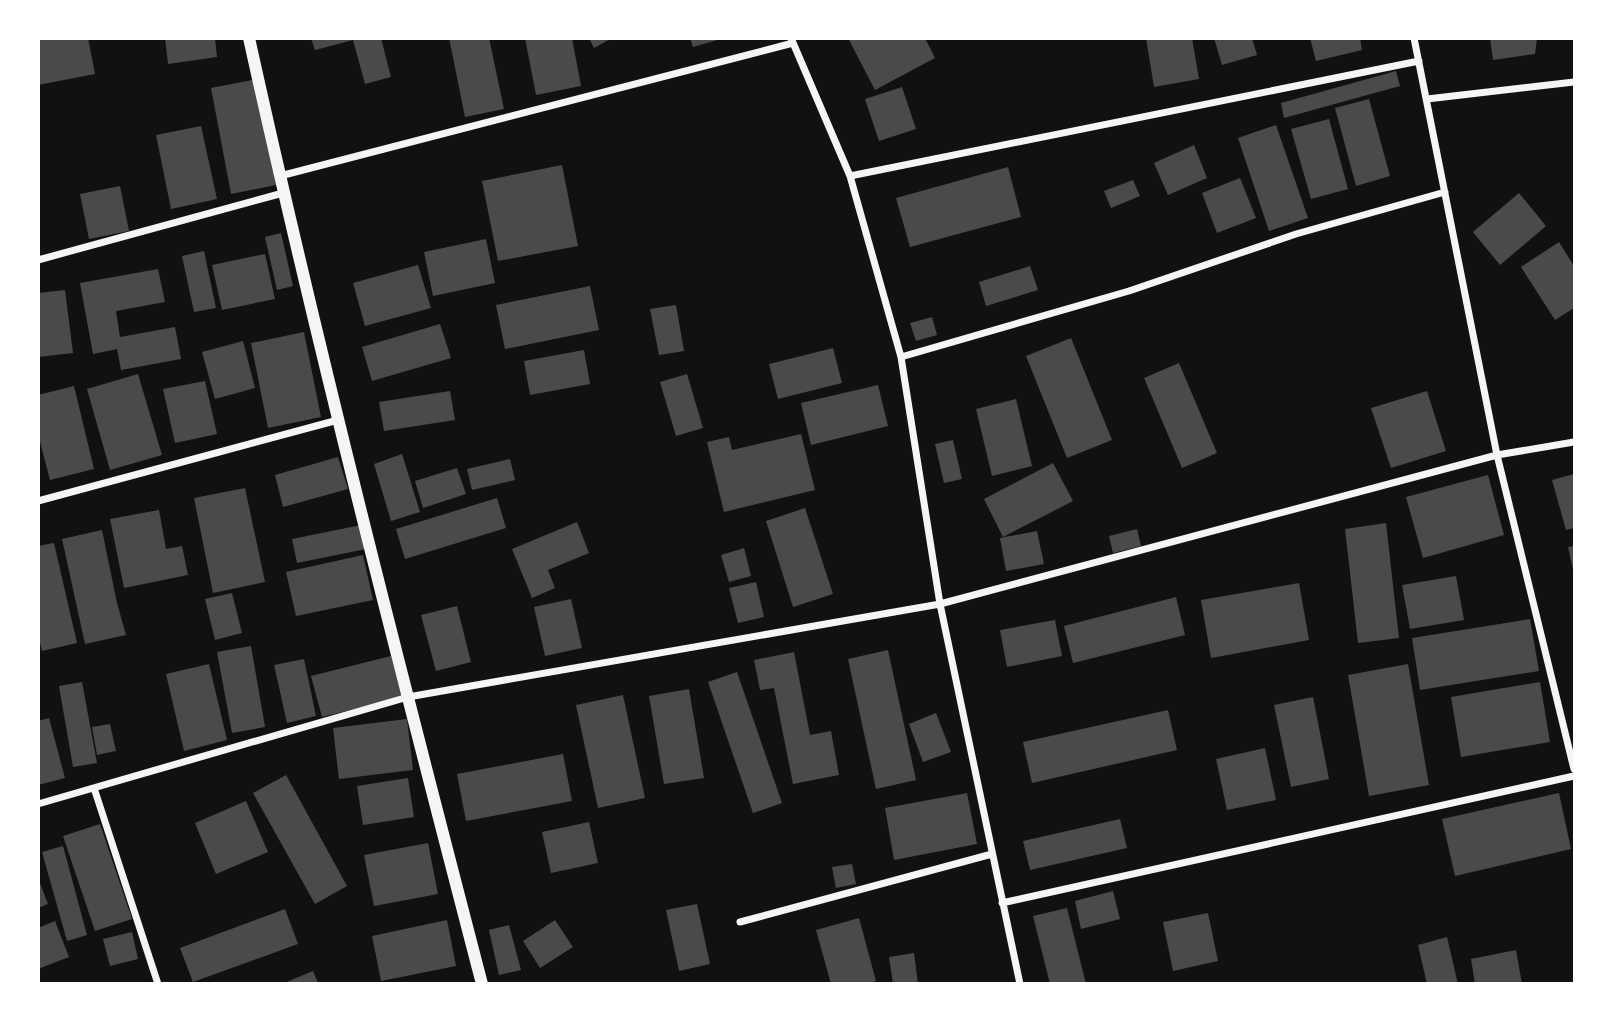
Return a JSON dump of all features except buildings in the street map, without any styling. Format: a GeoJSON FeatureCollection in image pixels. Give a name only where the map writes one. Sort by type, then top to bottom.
{"type":"FeatureCollection","features":[{"type":"Feature","properties":{"kind":"street"},"geometry":{"type":"LineString","coordinates":[[249,38],[338,420],[482,984]]}},
{"type":"Feature","properties":{"kind":"street"},"geometry":{"type":"LineString","coordinates":[[1414,38],[1497,455],[1574,769]]}},
{"type":"Feature","properties":{"kind":"street"},"geometry":{"type":"LineString","coordinates":[[279,176],[792,41],[850,176],[901,356],[940,604],[1020,984]]}},
{"type":"Feature","properties":{"kind":"street"},"geometry":{"type":"LineString","coordinates":[[850,176],[1419,61]]}},
{"type":"Feature","properties":{"kind":"street"},"geometry":{"type":"LineString","coordinates":[[1427,99],[1574,82]]}},
{"type":"Feature","properties":{"kind":"street"},"geometry":{"type":"LineString","coordinates":[[901,356],[1129,291],[1296,234],[1445,192]]}},
{"type":"Feature","properties":{"kind":"street"},"geometry":{"type":"LineString","coordinates":[[38,260],[283,193]]}},
{"type":"Feature","properties":{"kind":"street"},"geometry":{"type":"LineString","coordinates":[[38,501],[338,420]]}},
{"type":"Feature","properties":{"kind":"street"},"geometry":{"type":"LineString","coordinates":[[38,804],[408,697],[940,604],[1497,455],[1574,442]]}},
{"type":"Feature","properties":{"kind":"street"},"geometry":{"type":"LineString","coordinates":[[1002,903],[1574,776]]}},
{"type":"Feature","properties":{"kind":"street"},"geometry":{"type":"LineString","coordinates":[[94,788],[158,984]]}},
{"type":"Feature","properties":{"kind":"street"},"geometry":{"type":"LineString","coordinates":[[740,922],[992,854]]}}]}
